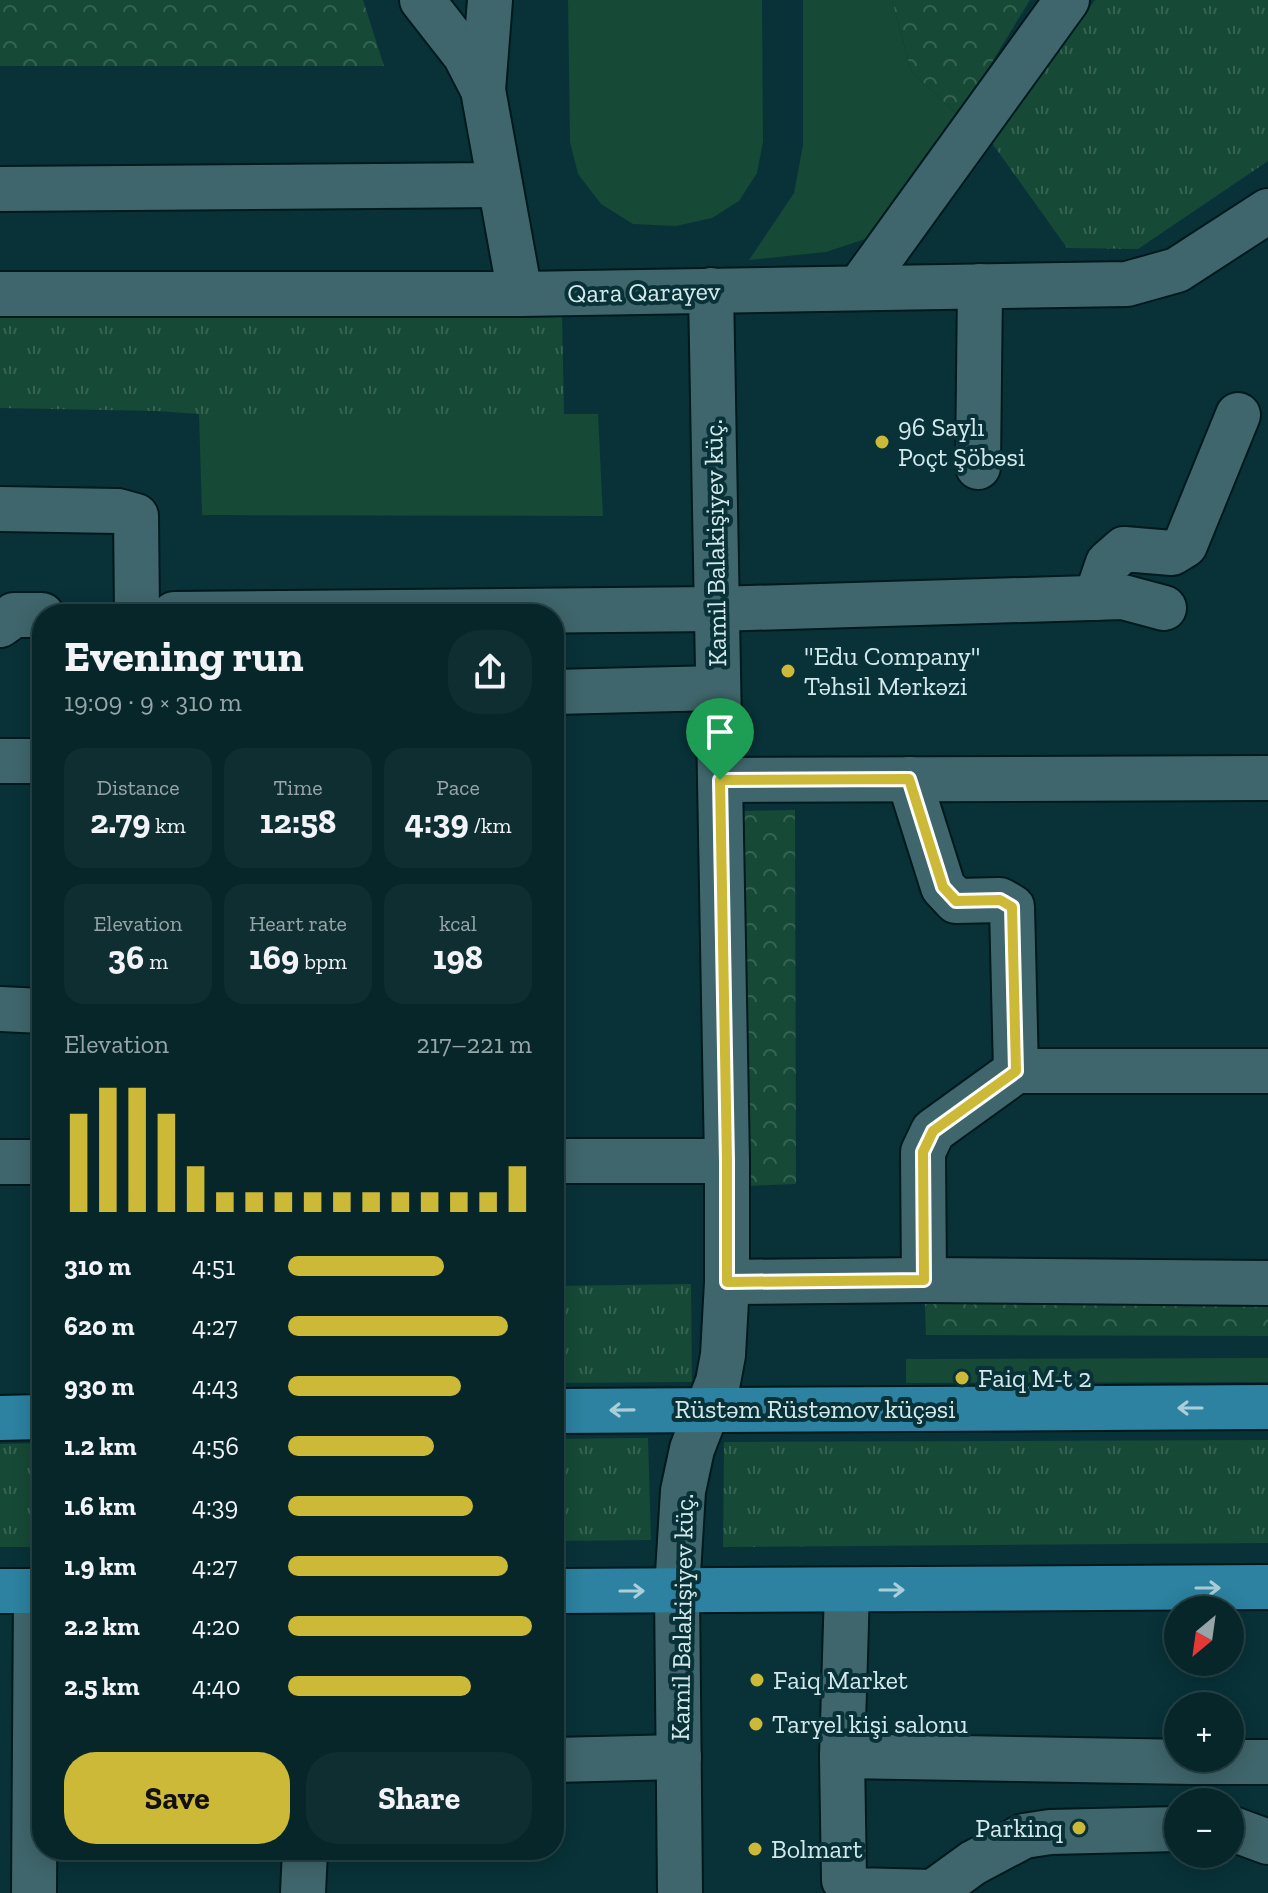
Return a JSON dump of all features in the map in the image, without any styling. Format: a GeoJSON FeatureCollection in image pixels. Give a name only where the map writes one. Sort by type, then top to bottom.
{"type":"FeatureCollection","features":[{"type":"Feature","properties":{"kind":"main road","name":"Rüstəm Rüstəmov küçəsi"},"geometry":{"type":"LineString","coordinates":[[564,1411],[1268,1407]]}},
{"type":"Feature","properties":{"kind":"main road"},"geometry":{"type":"LineString","coordinates":[[0,1418],[32,1417]]}},
{"type":"Feature","properties":{"kind":"main road"},"geometry":{"type":"LineString","coordinates":[[564,1591],[1268,1587]]}},
{"type":"Feature","properties":{"kind":"street"},"geometry":{"type":"LineString","coordinates":[[422,0],[465,55],[483,90]]}},
{"type":"Feature","properties":{"kind":"street"},"geometry":{"type":"LineString","coordinates":[[490,0],[483,90],[520,294]]}},
{"type":"Feature","properties":{"kind":"street"},"geometry":{"type":"LineString","coordinates":[[859,288],[1067,0]]}},
{"type":"Feature","properties":{"kind":"street"},"geometry":{"type":"LineString","coordinates":[[0,189],[500,185]]}},
{"type":"Feature","properties":{"kind":"street","name":"Qara Qarayev"},"geometry":{"type":"LineString","coordinates":[[0,294],[520,294],[1127,284],[1177,270],[1268,211]]}},
{"type":"Feature","properties":{"kind":"street"},"geometry":{"type":"LineString","coordinates":[[978,467],[980,286]]}},
{"type":"Feature","properties":{"kind":"street","name":"Kamil Balakişiyev küç."},"geometry":{"type":"LineString","coordinates":[[680,1893],[677,1590],[683,1491],[692,1449],[718,1382],[723,1355],[727,1282],[711,290]]}},
{"type":"Feature","properties":{"kind":"street"},"geometry":{"type":"LineString","coordinates":[[1096,598],[1108,563],[1124,549],[1172,553],[1185,545],[1238,415]]}},
{"type":"Feature","properties":{"kind":"street"},"geometry":{"type":"LineString","coordinates":[[0,509],[118,511],[136,516],[137,604]]}},
{"type":"Feature","properties":{"kind":"street"},"geometry":{"type":"LineString","coordinates":[[564,611],[1123,597],[1164,608]]}},
{"type":"Feature","properties":{"kind":"street"},"geometry":{"type":"LineString","coordinates":[[0,625],[14,615],[32,615]]}},
{"type":"Feature","properties":{"kind":"street"},"geometry":{"type":"LineString","coordinates":[[564,692],[718,688]]}},
{"type":"Feature","properties":{"kind":"street"},"geometry":{"type":"LineString","coordinates":[[0,761],[32,761]]}},
{"type":"Feature","properties":{"kind":"street"},"geometry":{"type":"LineString","coordinates":[[720,780],[1268,778]]}},
{"type":"Feature","properties":{"kind":"street"},"geometry":{"type":"LineString","coordinates":[[909,779],[943,887],[956,901],[1000,900],[1012,907],[1016,1071]]}},
{"type":"Feature","properties":{"kind":"street"},"geometry":{"type":"LineString","coordinates":[[0,1009],[32,1011]]}},
{"type":"Feature","properties":{"kind":"street"},"geometry":{"type":"LineString","coordinates":[[924,1280],[923,1152],[933,1131],[1016,1071],[1268,1071]]}},
{"type":"Feature","properties":{"kind":"street"},"geometry":{"type":"LineString","coordinates":[[564,1161],[727,1161]]}},
{"type":"Feature","properties":{"kind":"street"},"geometry":{"type":"LineString","coordinates":[[0,1162],[32,1162]]}},
{"type":"Feature","properties":{"kind":"street"},"geometry":{"type":"LineString","coordinates":[[727,1282],[1268,1283]]}},
{"type":"Feature","properties":{"kind":"street"},"geometry":{"type":"LineString","coordinates":[[847,1590],[842,1756],[844,1880],[854,1890],[933,1893],[973,1863],[1024,1836],[1050,1832],[1164,1829]]}},
{"type":"Feature","properties":{"kind":"street"},"geometry":{"type":"LineString","coordinates":[[26,1591],[26,1762],[32,1804]]}},
{"type":"Feature","properties":{"kind":"street"},"geometry":{"type":"LineString","coordinates":[[842,1756],[1268,1762]]}},
{"type":"Feature","properties":{"kind":"street"},"geometry":{"type":"LineString","coordinates":[[564,1760],[679,1757]]}},
{"type":"Feature","properties":{"kind":"street"},"geometry":{"type":"LineString","coordinates":[[1244,1833],[1268,1842]]}},
{"type":"Feature","properties":{"kind":"street"},"geometry":{"type":"LineString","coordinates":[[34,1893],[37,1860]]}},
{"type":"Feature","properties":{"kind":"street"},"geometry":{"type":"LineString","coordinates":[[303,1893],[305,1860]]}},
{"type":"Feature","properties":{"kind":"green space"},"geometry":{"type":"Polygon","coordinates":[[[0,0],[363,0],[384,66],[0,66],[0,0]]]}},
{"type":"Feature","properties":{"kind":"green space"},"geometry":{"type":"Polygon","coordinates":[[[568,0],[762,0],[763,142],[757,173],[739,201],[712,218],[676,226],[633,224],[601,204],[578,174],[570,142],[568,0]]]}},
{"type":"Feature","properties":{"kind":"green space"},"geometry":{"type":"Polygon","coordinates":[[[803,0],[892,0],[911,71],[959,116],[874,236],[826,252],[749,260],[794,193],[803,145],[803,0]]]}},
{"type":"Feature","properties":{"kind":"green space"},"geometry":{"type":"Polygon","coordinates":[[[892,0],[1030,0],[959,116],[911,71],[892,0]]]}},
{"type":"Feature","properties":{"kind":"green space"},"geometry":{"type":"Polygon","coordinates":[[[1095,0],[1268,0],[1268,161],[1138,249],[1067,248],[992,143],[1095,0]]]}},
{"type":"Feature","properties":{"kind":"green space"},"geometry":{"type":"Polygon","coordinates":[[[0,312],[562,315],[564,414],[199,414],[0,408],[0,312]]]}},
{"type":"Feature","properties":{"kind":"green space"},"geometry":{"type":"Polygon","coordinates":[[[199,414],[598,414],[603,516],[202,515],[199,414]]]}},
{"type":"Feature","properties":{"kind":"green space"},"geometry":{"type":"Polygon","coordinates":[[[795,810],[796,1184],[746,1186],[743,811],[795,810]]]}},
{"type":"Feature","properties":{"kind":"green space"},"geometry":{"type":"Polygon","coordinates":[[[924,1280],[1268,1283],[1268,1336],[926,1335],[924,1280]]]}},
{"type":"Feature","properties":{"kind":"green space"},"geometry":{"type":"Polygon","coordinates":[[[691,1284],[692,1382],[564,1383],[564,1286],[691,1284]]]}},
{"type":"Feature","properties":{"kind":"green space"},"geometry":{"type":"Polygon","coordinates":[[[1268,1358],[1268,1382],[906,1383],[906,1359],[1268,1358]]]}},
{"type":"Feature","properties":{"kind":"green space"},"geometry":{"type":"Polygon","coordinates":[[[648,1438],[651,1540],[564,1541],[564,1439],[648,1438]]]}},
{"type":"Feature","properties":{"kind":"green space"},"geometry":{"type":"Polygon","coordinates":[[[1268,1440],[1268,1543],[723,1547],[724,1442],[1268,1440]]]}},
{"type":"Feature","properties":{"kind":"green space"},"geometry":{"type":"Polygon","coordinates":[[[32,1443],[32,1547],[0,1547],[0,1444],[32,1443]]]}},
{"type":"Feature","properties":{"kind":"place","name":"96 Saylı Poçt Şöbəsi"},"geometry":{"type":"Point","coordinates":[882,442]}},
{"type":"Feature","properties":{"kind":"place","name":"\"Edu Company\" Təhsil Mərkəzi"},"geometry":{"type":"Point","coordinates":[788,671]}},
{"type":"Feature","properties":{"kind":"place","name":"Faiq M-t 2"},"geometry":{"type":"Point","coordinates":[962,1378]}},
{"type":"Feature","properties":{"kind":"place","name":"Faiq Market"},"geometry":{"type":"Point","coordinates":[757,1680]}},
{"type":"Feature","properties":{"kind":"place","name":"Taryel kişi salonu"},"geometry":{"type":"Point","coordinates":[756,1724]}},
{"type":"Feature","properties":{"kind":"place","name":"Parkinq"},"geometry":{"type":"Point","coordinates":[1079,1828]}},
{"type":"Feature","properties":{"kind":"place","name":"Bolmart"},"geometry":{"type":"Point","coordinates":[755,1849]}},
{"type":"Feature","properties":{"kind":"route"},"geometry":{"type":"LineString","coordinates":[[909,779],[943,887],[956,901],[1000,900],[1012,907],[1016,1071],[933,1131],[923,1152],[924,1280],[727,1282],[720,780],[909,779]]}}]}
